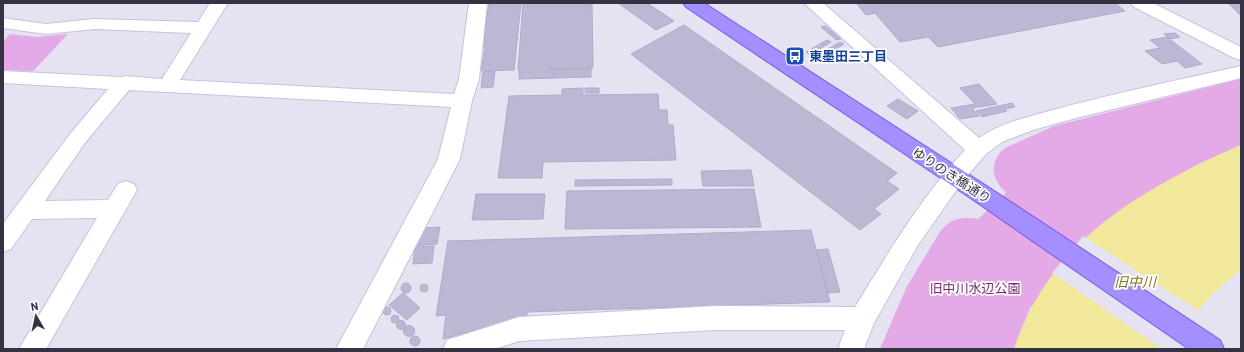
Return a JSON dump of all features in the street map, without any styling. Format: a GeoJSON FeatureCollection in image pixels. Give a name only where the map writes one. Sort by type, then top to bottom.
{"type":"FeatureCollection","features":[{"type":"Feature","properties":{"kind":"main road","name":"ゆりのき橋通り"},"geometry":{"type":"LineString","coordinates":[[692,3],[977,191],[1211,349]]}},
{"type":"Feature","properties":{"kind":"street"},"geometry":{"type":"LineString","coordinates":[[168,84],[219,3]]}},
{"type":"Feature","properties":{"kind":"street"},"geometry":{"type":"LineString","coordinates":[[349,349],[449,159],[462,101],[469,79],[478,3]]}},
{"type":"Feature","properties":{"kind":"street"},"geometry":{"type":"LineString","coordinates":[[813,3],[978,149]]}},
{"type":"Feature","properties":{"kind":"street"},"geometry":{"type":"LineString","coordinates":[[1140,3],[1241,54]]}},
{"type":"Feature","properties":{"kind":"street"},"geometry":{"type":"LineString","coordinates":[[3,24],[46,29],[94,24],[204,28]]}},
{"type":"Feature","properties":{"kind":"street"},"geometry":{"type":"LineString","coordinates":[[851,349],[862,319],[910,238],[954,176],[978,149],[995,137],[1033,123],[1074,111],[1241,72]]}},
{"type":"Feature","properties":{"kind":"street"},"geometry":{"type":"LineString","coordinates":[[3,77],[168,84],[462,101]]}},
{"type":"Feature","properties":{"kind":"street"},"geometry":{"type":"LineString","coordinates":[[3,242],[77,139],[125,82]]}},
{"type":"Feature","properties":{"kind":"street"},"geometry":{"type":"LineString","coordinates":[[26,210],[120,199],[32,349]]}},
{"type":"Feature","properties":{"kind":"street"},"geometry":{"type":"LineString","coordinates":[[456,349],[519,329],[715,318],[862,319]]}},
{"type":"Feature","properties":{"kind":"green space"},"geometry":{"type":"Polygon","coordinates":[[[10,34],[36,37],[68,34],[33,71],[3,70],[3,42],[10,34]]]}},
{"type":"Feature","properties":{"kind":"green space","name":"旧中川水辺公園"},"geometry":{"type":"Polygon","coordinates":[[[1241,79],[1241,145],[1194,166],[1030,308],[1014,349],[880,349],[906,288],[941,230],[954,220],[962,218],[978,219],[1006,193],[1000,186],[994,174],[994,164],[996,159],[1005,148],[1054,126],[1241,79]]]}},
{"type":"Feature","properties":{"kind":"water","name":"旧中川"},"geometry":{"type":"Polygon","coordinates":[[[1241,145],[1241,269],[1211,296],[1194,315],[1174,349],[1014,349],[1030,310],[1051,277],[1076,248],[1104,222],[1135,200],[1169,180],[1241,145]]]}},
{"type":"Feature","properties":{"kind":"pier"},"geometry":{"type":"Polygon","coordinates":[[[1083,236],[1199,311],[1183,334],[1177,349],[1162,349],[1052,273],[1083,236]]]}},
{"type":"Feature","properties":{"kind":"building"},"geometry":{"type":"Polygon","coordinates":[[[489,3],[521,3],[514,70],[481,71],[485,47],[482,47],[489,3]]]}},
{"type":"Feature","properties":{"kind":"building"},"geometry":{"type":"Polygon","coordinates":[[[523,3],[592,3],[593,68],[549,69],[591,69],[591,77],[519,79],[518,70],[523,3]]]}},
{"type":"Feature","properties":{"kind":"building"},"geometry":{"type":"Polygon","coordinates":[[[618,3],[647,3],[674,21],[656,30],[618,3]]]}},
{"type":"Feature","properties":{"kind":"building"},"geometry":{"type":"Polygon","coordinates":[[[1115,3],[1125,11],[938,47],[928,37],[900,42],[875,13],[866,15],[857,4],[1115,3]]]}},
{"type":"Feature","properties":{"kind":"building"},"geometry":{"type":"Polygon","coordinates":[[[1228,3],[1241,3],[1241,16],[1228,3]]]}},
{"type":"Feature","properties":{"kind":"building"},"geometry":{"type":"Polygon","coordinates":[[[684,25],[897,173],[887,181],[899,189],[874,209],[881,214],[860,230],[631,54],[684,25]]]}},
{"type":"Feature","properties":{"kind":"building"},"geometry":{"type":"Polygon","coordinates":[[[826,26],[841,39],[836,40],[821,27],[826,26]]]}},
{"type":"Feature","properties":{"kind":"building"},"geometry":{"type":"Polygon","coordinates":[[[1175,33],[1180,37],[1170,39],[1164,34],[1175,33]]]}},
{"type":"Feature","properties":{"kind":"building"},"geometry":{"type":"Polygon","coordinates":[[[1167,37],[1202,64],[1185,68],[1177,61],[1162,64],[1145,51],[1160,48],[1150,40],[1167,37]]]}},
{"type":"Feature","properties":{"kind":"building"},"geometry":{"type":"Polygon","coordinates":[[[827,40],[831,42],[810,55],[806,52],[827,40]]]}},
{"type":"Feature","properties":{"kind":"building"},"geometry":{"type":"Polygon","coordinates":[[[840,42],[844,44],[818,60],[814,57],[840,42]]]}},
{"type":"Feature","properties":{"kind":"building"},"geometry":{"type":"Polygon","coordinates":[[[495,71],[493,87],[481,88],[483,72],[495,71]]]}},
{"type":"Feature","properties":{"kind":"building"},"geometry":{"type":"Polygon","coordinates":[[[979,84],[997,104],[972,108],[979,116],[960,119],[951,108],[975,104],[960,88],[979,84]]]}},
{"type":"Feature","properties":{"kind":"building"},"geometry":{"type":"Polygon","coordinates":[[[583,88],[583,95],[658,94],[659,110],[667,110],[668,125],[673,125],[676,160],[543,162],[542,178],[498,178],[509,96],[562,95],[562,89],[583,88]]]}},
{"type":"Feature","properties":{"kind":"building"},"geometry":{"type":"Polygon","coordinates":[[[585,88],[599,88],[599,93],[585,93],[585,88]]]}},
{"type":"Feature","properties":{"kind":"building"},"geometry":{"type":"Polygon","coordinates":[[[898,99],[918,111],[907,119],[887,106],[898,99]]]}},
{"type":"Feature","properties":{"kind":"building"},"geometry":{"type":"Polygon","coordinates":[[[1012,103],[1015,107],[1005,109],[1007,111],[982,117],[976,111],[1012,103]]]}},
{"type":"Feature","properties":{"kind":"building"},"geometry":{"type":"Polygon","coordinates":[[[751,170],[754,186],[703,186],[701,171],[751,170]]]}},
{"type":"Feature","properties":{"kind":"building"},"geometry":{"type":"Polygon","coordinates":[[[672,179],[672,185],[575,186],[575,180],[672,179]]]}},
{"type":"Feature","properties":{"kind":"building"},"geometry":{"type":"Polygon","coordinates":[[[754,189],[761,227],[565,229],[567,191],[754,189]]]}},
{"type":"Feature","properties":{"kind":"building"},"geometry":{"type":"Polygon","coordinates":[[[476,194],[545,194],[543,219],[472,220],[476,194]]]}},
{"type":"Feature","properties":{"kind":"building"},"geometry":{"type":"Polygon","coordinates":[[[440,227],[437,244],[412,246],[422,228],[440,227]]]}},
{"type":"Feature","properties":{"kind":"building"},"geometry":{"type":"Polygon","coordinates":[[[811,230],[830,302],[527,312],[527,316],[443,339],[446,315],[436,316],[448,241],[811,230]]]}},
{"type":"Feature","properties":{"kind":"building"},"geometry":{"type":"Polygon","coordinates":[[[434,246],[432,263],[413,264],[415,247],[434,246]]]}},
{"type":"Feature","properties":{"kind":"building"},"geometry":{"type":"Polygon","coordinates":[[[828,249],[840,292],[828,293],[817,250],[828,249]]]}},
{"type":"Feature","properties":{"kind":"building"},"geometry":{"type":"Polygon","coordinates":[[[404,283],[408,283],[410,284],[410,292],[404,293],[401,290],[401,286],[404,283]]]}},
{"type":"Feature","properties":{"kind":"building"},"geometry":{"type":"Polygon","coordinates":[[[422,284],[426,284],[428,288],[426,292],[422,292],[420,290],[420,286],[422,284]]]}},
{"type":"Feature","properties":{"kind":"building"},"geometry":{"type":"Polygon","coordinates":[[[403,293],[420,308],[407,320],[389,305],[403,293]]]}},
{"type":"Feature","properties":{"kind":"building"},"geometry":{"type":"Polygon","coordinates":[[[385,307],[389,307],[391,311],[389,315],[385,315],[383,313],[383,309],[385,307]]]}},
{"type":"Feature","properties":{"kind":"building"},"geometry":{"type":"Polygon","coordinates":[[[395,315],[398,316],[398,322],[395,323],[392,322],[391,319],[392,316],[395,315]]]}},
{"type":"Feature","properties":{"kind":"building"},"geometry":{"type":"Polygon","coordinates":[[[401,320],[406,325],[401,330],[396,325],[401,320]]]}},
{"type":"Feature","properties":{"kind":"building"},"geometry":{"type":"Polygon","coordinates":[[[409,325],[413,327],[415,331],[413,335],[409,337],[405,335],[403,331],[405,327],[409,325]]]}},
{"type":"Feature","properties":{"kind":"building"},"geometry":{"type":"Polygon","coordinates":[[[413,336],[417,336],[419,337],[419,345],[413,346],[410,343],[410,339],[413,336]]]}},
{"type":"Feature","properties":{"kind":"place","name":"東墨田三丁目"},"geometry":{"type":"Point","coordinates":[795,56]}}]}
